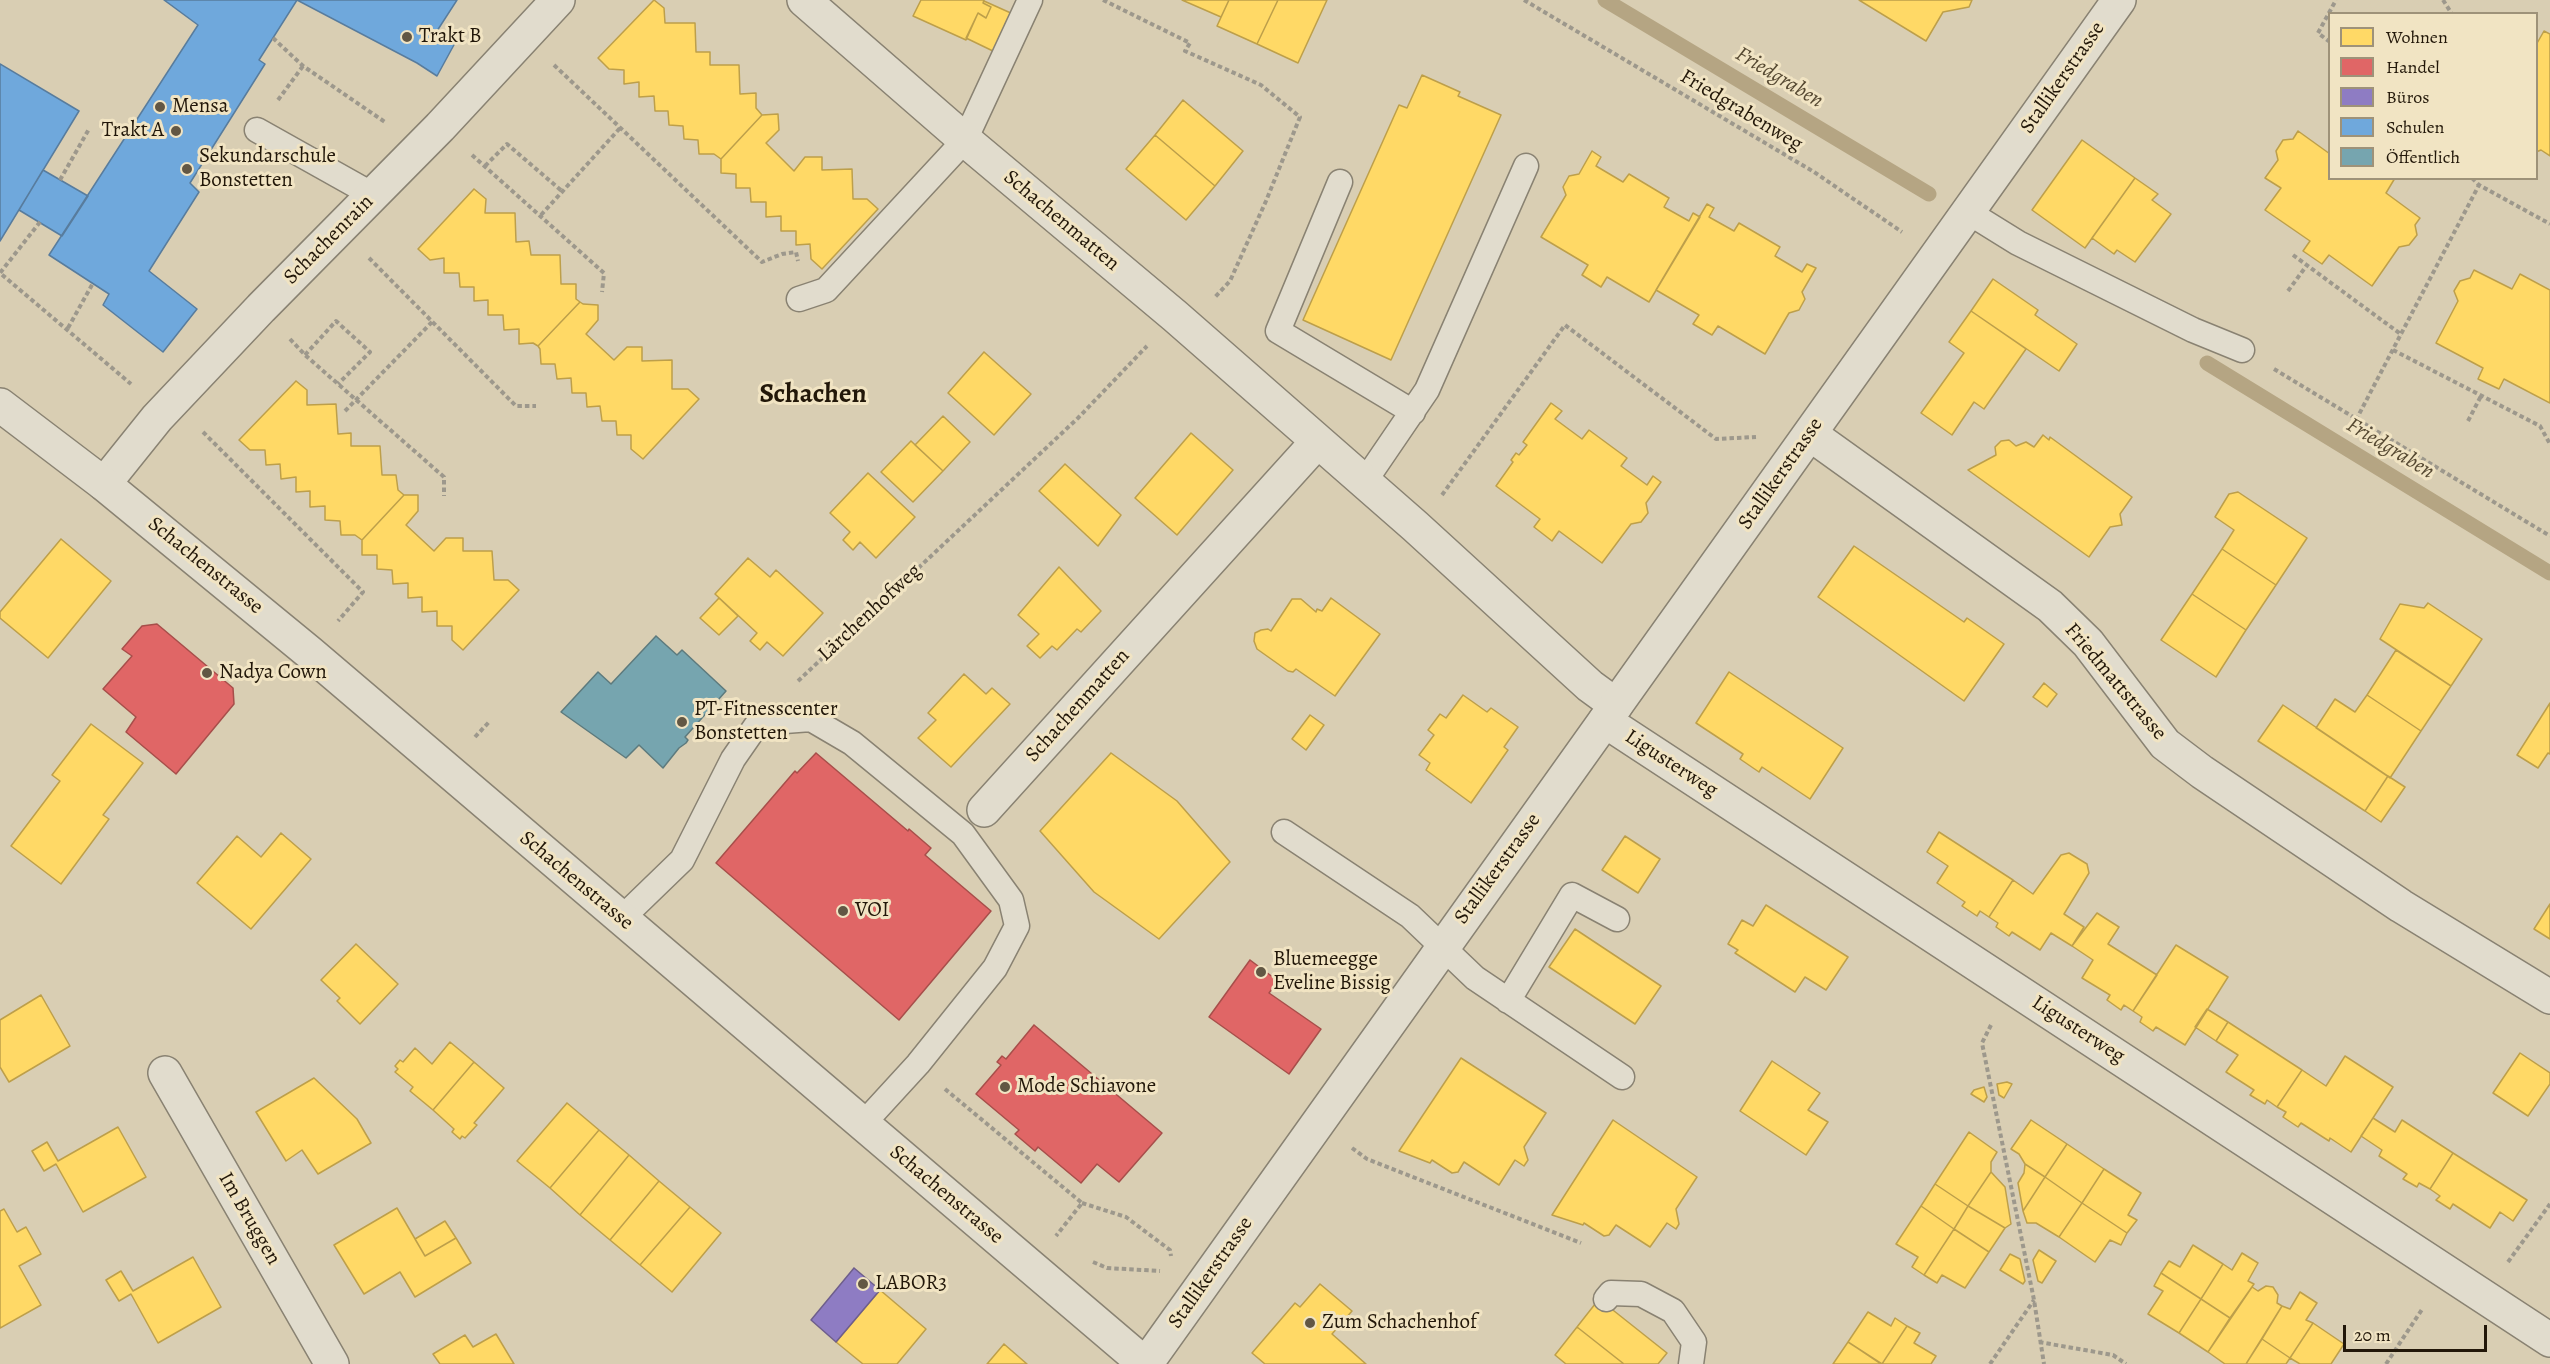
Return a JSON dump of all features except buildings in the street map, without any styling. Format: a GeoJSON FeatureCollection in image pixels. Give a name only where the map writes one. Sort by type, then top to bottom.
{"type":"FeatureCollection","features":[{"type":"Feature","properties":{"kind":"street","name":"Schachenrain"},"geometry":{"type":"LineString","coordinates":[[104,483],[164,410],[440,127],[558,0]]}},
{"type":"Feature","properties":{"kind":"street","name":"Schachenmatten"},"geometry":{"type":"LineString","coordinates":[[804,0],[1365,481],[1590,686],[1610,713]]}},
{"type":"Feature","properties":{"kind":"street","name":"Stallikerstrasse"},"geometry":{"type":"LineString","coordinates":[[1146,1364],[2119,0]]}},
{"type":"Feature","properties":{"kind":"street","name":"Schachenstrasse"},"geometry":{"type":"LineString","coordinates":[[0,405],[104,483],[301,645],[1146,1364]]}},
{"type":"Feature","properties":{"kind":"street","name":"Schachenmatten"},"geometry":{"type":"LineString","coordinates":[[984,810],[1317,442]]}},
{"type":"Feature","properties":{"kind":"street","name":"Friedmattstrasse"},"geometry":{"type":"LineString","coordinates":[[1801,446],[2050,606],[2088,643],[2165,744],[2202,772],[2401,906],[2550,997]]}},
{"type":"Feature","properties":{"kind":"street","name":"Ligusterweg"},"geometry":{"type":"LineString","coordinates":[[1610,713],[2011,987],[2550,1340]]}},
{"type":"Feature","properties":{"kind":"street","name":"Im Bruggen"},"geometry":{"type":"LineString","coordinates":[[165,1073],[332,1364]]}},
{"type":"Feature","properties":{"kind":"lane"},"geometry":{"type":"LineString","coordinates":[[799,299],[826,290],[965,140],[1030,0]]}},
{"type":"Feature","properties":{"kind":"lane"},"geometry":{"type":"LineString","coordinates":[[257,130],[373,195]]}},
{"type":"Feature","properties":{"kind":"lane"},"geometry":{"type":"LineString","coordinates":[[1365,481],[1427,390],[1526,166]]}},
{"type":"Feature","properties":{"kind":"lane"},"geometry":{"type":"LineString","coordinates":[[1340,182],[1278,331],[1413,412]]}},
{"type":"Feature","properties":{"kind":"lane"},"geometry":{"type":"LineString","coordinates":[[1968,212],[2018,243],[2193,330],[2242,350]]}},
{"type":"Feature","properties":{"kind":"lane"},"geometry":{"type":"LineString","coordinates":[[621,919],[682,860],[733,759],[758,723],[811,718],[852,743],[963,834],[1011,900],[1017,926],[995,968],[918,1064],[863,1124]]}},
{"type":"Feature","properties":{"kind":"lane"},"geometry":{"type":"LineString","coordinates":[[1284,832],[1410,916],[1442,946]]}},
{"type":"Feature","properties":{"kind":"lane"},"geometry":{"type":"LineString","coordinates":[[1508,1001],[1572,894],[1617,919]]}},
{"type":"Feature","properties":{"kind":"lane","name":"Stallikerstrasse"},"geometry":{"type":"LineString","coordinates":[[1442,946],[1475,978],[1622,1077]]}},
{"type":"Feature","properties":{"kind":"lane"},"geometry":{"type":"LineString","coordinates":[[1606,1299],[1611,1293],[1641,1294],[1673,1311],[1694,1342],[1691,1364]]}},
{"type":"Feature","properties":{"kind":"path"},"geometry":{"type":"LineString","coordinates":[[1103,0],[1190,43],[1185,51],[1261,85],[1300,117],[1266,201],[1230,280],[1209,304]]}},
{"type":"Feature","properties":{"kind":"path","name":"Friedgrabenweg"},"geometry":{"type":"LineString","coordinates":[[1524,0],[1814,172],[1937,256]]}},
{"type":"Feature","properties":{"kind":"path"},"geometry":{"type":"LineString","coordinates":[[2328,15],[2318,33],[2328,40]]}},
{"type":"Feature","properties":{"kind":"path"},"geometry":{"type":"LineString","coordinates":[[273,38],[303,66],[387,123]]}},
{"type":"Feature","properties":{"kind":"path"},"geometry":{"type":"LineString","coordinates":[[546,58],[762,262],[782,254]]}},
{"type":"Feature","properties":{"kind":"path"},"geometry":{"type":"LineString","coordinates":[[440,127],[604,273],[602,292]]}},
{"type":"Feature","properties":{"kind":"path"},"geometry":{"type":"LineString","coordinates":[[541,215],[621,127]]}},
{"type":"Feature","properties":{"kind":"path"},"geometry":{"type":"LineString","coordinates":[[60,180],[89,129]]}},
{"type":"Feature","properties":{"kind":"path"},"geometry":{"type":"LineString","coordinates":[[485,166],[507,144],[563,192]]}},
{"type":"Feature","properties":{"kind":"path"},"geometry":{"type":"LineString","coordinates":[[2474,180],[2479,185],[2550,224]]}},
{"type":"Feature","properties":{"kind":"path"},"geometry":{"type":"LineString","coordinates":[[2356,420],[2479,185]]}},
{"type":"Feature","properties":{"kind":"path"},"geometry":{"type":"LineString","coordinates":[[40,222],[0,273],[164,410],[363,592],[333,628]]}},
{"type":"Feature","properties":{"kind":"path"},"geometry":{"type":"LineString","coordinates":[[341,229],[516,406],[536,406]]}},
{"type":"Feature","properties":{"kind":"path"},"geometry":{"type":"LineString","coordinates":[[2293,255],[2402,335]]}},
{"type":"Feature","properties":{"kind":"path"},"geometry":{"type":"LineString","coordinates":[[2289,291],[2307,265]]}},
{"type":"Feature","properties":{"kind":"path"},"geometry":{"type":"LineString","coordinates":[[68,328],[93,283]]}},
{"type":"Feature","properties":{"kind":"path"},"geometry":{"type":"LineString","coordinates":[[261,308],[305,354],[444,477],[444,496]]}},
{"type":"Feature","properties":{"kind":"path"},"geometry":{"type":"LineString","coordinates":[[305,354],[336,321],[370,352],[338,384]]}},
{"type":"Feature","properties":{"kind":"path"},"geometry":{"type":"LineString","coordinates":[[345,411],[432,322]]}},
{"type":"Feature","properties":{"kind":"path"},"geometry":{"type":"LineString","coordinates":[[1441,496],[1565,325],[1716,440],[1760,436],[1801,446]]}},
{"type":"Feature","properties":{"kind":"path","name":"Lärchenhofweg"},"geometry":{"type":"LineString","coordinates":[[758,723],[782,696],[1078,418],[1149,344]]}},
{"type":"Feature","properties":{"kind":"path"},"geometry":{"type":"LineString","coordinates":[[2242,350],[2550,536]]}},
{"type":"Feature","properties":{"kind":"path"},"geometry":{"type":"LineString","coordinates":[[2394,350],[2540,426],[2550,444]]}},
{"type":"Feature","properties":{"kind":"path"},"geometry":{"type":"LineString","coordinates":[[2468,421],[2481,396]]}},
{"type":"Feature","properties":{"kind":"path"},"geometry":{"type":"LineString","coordinates":[[469,745],[489,722]]}},
{"type":"Feature","properties":{"kind":"path"},"geometry":{"type":"LineString","coordinates":[[2011,987],[1982,1043],[2034,1300],[2044,1364]]}},
{"type":"Feature","properties":{"kind":"path"},"geometry":{"type":"LineString","coordinates":[[918,1064],[953,1097],[1082,1203],[1126,1217],[1170,1250],[1171,1261]]}},
{"type":"Feature","properties":{"kind":"path"},"geometry":{"type":"LineString","coordinates":[[1348,1146],[1367,1159],[1581,1243]]}},
{"type":"Feature","properties":{"kind":"path"},"geometry":{"type":"LineString","coordinates":[[1054,1239],[1082,1203]]}},
{"type":"Feature","properties":{"kind":"path"},"geometry":{"type":"LineString","coordinates":[[2483,1297],[2550,1204]]}},
{"type":"Feature","properties":{"kind":"path"},"geometry":{"type":"LineString","coordinates":[[2386,1364],[2446,1272]]}},
{"type":"Feature","properties":{"kind":"path"},"geometry":{"type":"LineString","coordinates":[[1990,1364],[2034,1300]]}},
{"type":"Feature","properties":{"kind":"path"},"geometry":{"type":"LineString","coordinates":[[2039,1342],[2113,1355],[2126,1364]]}},
{"type":"Feature","properties":{"kind":"waterway","name":"Friedgraben"},"geometry":{"type":"LineString","coordinates":[[1605,0],[1929,194]]}},
{"type":"Feature","properties":{"kind":"waterway","name":"Friedgraben"},"geometry":{"type":"LineString","coordinates":[[2207,363],[2550,573]]}},
{"type":"Feature","properties":{"kind":"place","name":"Trakt B"},"geometry":{"type":"Point","coordinates":[407,37]}},
{"type":"Feature","properties":{"kind":"place","name":"Mensa"},"geometry":{"type":"Point","coordinates":[160,107]}},
{"type":"Feature","properties":{"kind":"place","name":"Trakt A"},"geometry":{"type":"Point","coordinates":[176,131]}},
{"type":"Feature","properties":{"kind":"place","name":"Sekundarschule Bonstetten"},"geometry":{"type":"Point","coordinates":[187,169]}},
{"type":"Feature","properties":{"kind":"place","name":"Nadya Cown"},"geometry":{"type":"Point","coordinates":[207,673]}},
{"type":"Feature","properties":{"kind":"place","name":"PT-Fitnesscenter Bonstetten"},"geometry":{"type":"Point","coordinates":[682,722]}},
{"type":"Feature","properties":{"kind":"place","name":"VOI"},"geometry":{"type":"Point","coordinates":[843,911]}},
{"type":"Feature","properties":{"kind":"place","name":"Bluemeegge Eveline Bissig"},"geometry":{"type":"Point","coordinates":[1261,972]}},
{"type":"Feature","properties":{"kind":"place","name":"Mode Schiavone"},"geometry":{"type":"Point","coordinates":[1005,1087]}},
{"type":"Feature","properties":{"kind":"place","name":"LABOR3"},"geometry":{"type":"Point","coordinates":[863,1284]}},
{"type":"Feature","properties":{"kind":"place","name":"Zum Schachenhof"},"geometry":{"type":"Point","coordinates":[1310,1323]}},
{"type":"Feature","properties":{"kind":"district","name":"Schachen"},"geometry":{"type":"Point","coordinates":[813,395]}}]}
